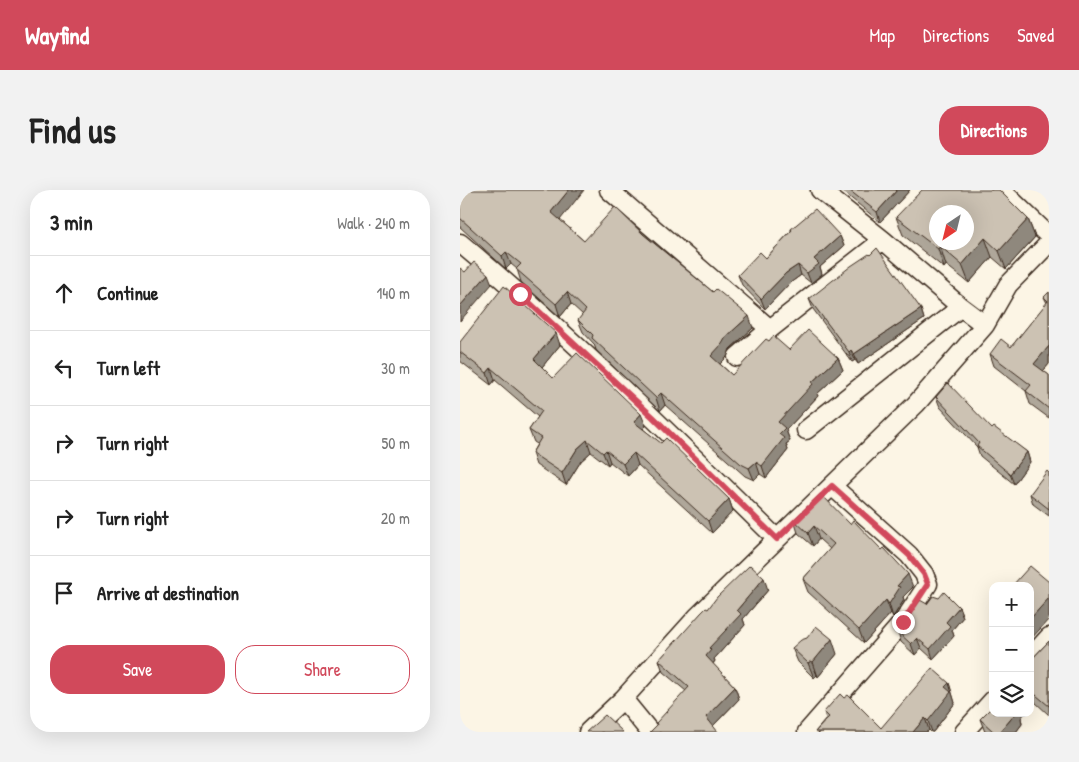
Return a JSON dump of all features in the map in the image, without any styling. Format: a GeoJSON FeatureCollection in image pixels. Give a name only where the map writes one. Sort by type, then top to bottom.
{"type":"FeatureCollection","features":[{"type":"Feature","properties":{"kind":"street"},"geometry":{"type":"LineString","coordinates":[[610,190],[770,329]]}},
{"type":"Feature","properties":{"kind":"street"},"geometry":{"type":"LineString","coordinates":[[820,190],[883,240],[960,307],[985,325]]}},
{"type":"Feature","properties":{"kind":"street"},"geometry":{"type":"LineString","coordinates":[[1001,190],[1049,236]]}},
{"type":"Feature","properties":{"kind":"street"},"geometry":{"type":"LineString","coordinates":[[737,357],[883,240]]}},
{"type":"Feature","properties":{"kind":"street"},"geometry":{"type":"LineString","coordinates":[[460,242],[520,294],[653,417],[777,539]]}},
{"type":"Feature","properties":{"kind":"street"},"geometry":{"type":"LineString","coordinates":[[588,732],[623,699],[697,617],[916,404],[985,325],[1008,285],[1049,243]]}},
{"type":"Feature","properties":{"kind":"street"},"geometry":{"type":"LineString","coordinates":[[806,430],[960,307]]}},
{"type":"Feature","properties":{"kind":"street"},"geometry":{"type":"LineString","coordinates":[[807,732],[903,622],[928,584],[924,574],[909,555],[832,486]]}},
{"type":"Feature","properties":{"kind":"street"},"geometry":{"type":"LineString","coordinates":[[1034,654],[1049,637]]}},
{"type":"Feature","properties":{"kind":"street"},"geometry":{"type":"LineString","coordinates":[[623,699],[650,732]]}},
{"type":"Feature","properties":{"kind":"street"},"geometry":{"type":"LineString","coordinates":[[964,732],[989,704]]}},
{"type":"Feature","properties":{"kind":"building"},"geometry":{"type":"Polygon","coordinates":[[[460,190],[569,190],[551,212],[584,241],[615,207],[643,234],[713,292],[716,289],[749,316],[726,337],[711,356],[732,375],[766,339],[769,341],[773,336],[789,350],[808,330],[838,358],[812,382],[813,384],[778,422],[785,428],[779,434],[784,438],[762,466],[756,462],[749,468],[741,464],[661,393],[656,398],[592,338],[593,335],[578,320],[586,310],[567,292],[556,304],[516,269],[521,264],[506,252],[502,256],[460,218],[460,190]]]}},
{"type":"Feature","properties":{"kind":"building"},"geometry":{"type":"Polygon","coordinates":[[[849,190],[897,190],[877,212],[849,190]]]}},
{"type":"Feature","properties":{"kind":"building"},"geometry":{"type":"Polygon","coordinates":[[[922,190],[999,190],[1028,219],[999,251],[985,238],[962,265],[945,250],[974,250],[974,205],[929,205],[929,242],[896,217],[922,190]]]}},
{"type":"Feature","properties":{"kind":"building"},"geometry":{"type":"Polygon","coordinates":[[[815,209],[840,236],[814,259],[819,264],[807,273],[798,265],[786,273],[761,299],[738,275],[760,252],[766,258],[791,229],[815,209]]]}},
{"type":"Feature","properties":{"kind":"building"},"geometry":{"type":"Polygon","coordinates":[[[877,248],[921,309],[854,354],[851,350],[849,352],[809,299],[877,248]]]}},
{"type":"Feature","properties":{"kind":"building"},"geometry":{"type":"Polygon","coordinates":[[[474,262],[488,274],[460,306],[460,268],[465,272],[474,262]]]}},
{"type":"Feature","properties":{"kind":"building"},"geometry":{"type":"Polygon","coordinates":[[[504,286],[556,333],[534,359],[553,378],[577,353],[641,414],[634,422],[661,443],[666,438],[729,499],[708,521],[634,453],[623,464],[606,450],[603,453],[587,440],[577,449],[562,473],[532,453],[541,438],[529,430],[542,411],[491,368],[487,373],[460,352],[460,342],[504,286]]]}},
{"type":"Feature","properties":{"kind":"building"},"geometry":{"type":"Polygon","coordinates":[[[1049,292],[1049,346],[1034,364],[1049,375],[1049,409],[1026,391],[1031,385],[990,354],[1001,339],[1011,347],[1048,301],[1044,297],[1049,292]]]}},
{"type":"Feature","properties":{"kind":"building"},"geometry":{"type":"Polygon","coordinates":[[[948,383],[992,429],[994,427],[1027,452],[1010,474],[977,446],[979,443],[936,397],[948,383]]]}},
{"type":"Feature","properties":{"kind":"building"},"geometry":{"type":"Polygon","coordinates":[[[1047,471],[1049,473],[1049,509],[1030,494],[1047,471]]]}},
{"type":"Feature","properties":{"kind":"building"},"geometry":{"type":"Polygon","coordinates":[[[821,494],[850,524],[853,520],[882,550],[884,548],[908,574],[897,586],[900,587],[889,604],[886,600],[859,630],[803,579],[834,544],[814,526],[808,533],[794,520],[821,494]]]}},
{"type":"Feature","properties":{"kind":"building"},"geometry":{"type":"Polygon","coordinates":[[[750,565],[764,578],[737,610],[741,614],[709,648],[711,650],[706,656],[735,687],[706,717],[718,732],[650,732],[689,687],[659,660],[701,613],[706,608],[708,609],[717,597],[750,565]]]}},
{"type":"Feature","properties":{"kind":"building"},"geometry":{"type":"Polygon","coordinates":[[[1030,566],[1049,582],[1049,598],[1034,615],[1034,582],[1016,582],[1030,566]]]}},
{"type":"Feature","properties":{"kind":"building"},"geometry":{"type":"Polygon","coordinates":[[[944,592],[959,607],[946,622],[950,626],[930,649],[917,638],[911,644],[898,632],[903,626],[902,624],[920,600],[927,604],[933,596],[939,598],[944,592]]]}},
{"type":"Feature","properties":{"kind":"building"},"geometry":{"type":"Polygon","coordinates":[[[816,626],[832,639],[813,662],[808,663],[792,648],[801,640],[807,638],[816,626]]]}},
{"type":"Feature","properties":{"kind":"building"},"geometry":{"type":"Polygon","coordinates":[[[1049,641],[1049,706],[1034,693],[1034,657],[1049,641]]]}},
{"type":"Feature","properties":{"kind":"building"},"geometry":{"type":"Polygon","coordinates":[[[932,668],[949,683],[945,687],[951,692],[928,721],[925,718],[913,732],[815,732],[829,717],[824,712],[840,694],[844,698],[848,695],[881,728],[932,668]]]}},
{"type":"Feature","properties":{"kind":"building"},"geometry":{"type":"Polygon","coordinates":[[[989,710],[989,717],[1013,717],[1000,732],[994,732],[980,719],[989,710]]]}},
{"type":"Feature","properties":{"kind":"building"},"geometry":{"type":"Polygon","coordinates":[[[605,715],[623,732],[586,732],[605,715]]]}},
{"type":"Feature","properties":{"kind":"route"},"geometry":{"type":"LineString","coordinates":[[520,294],[653,417],[777,539],[832,486],[909,555],[924,574],[928,584],[903,622]]}}]}
